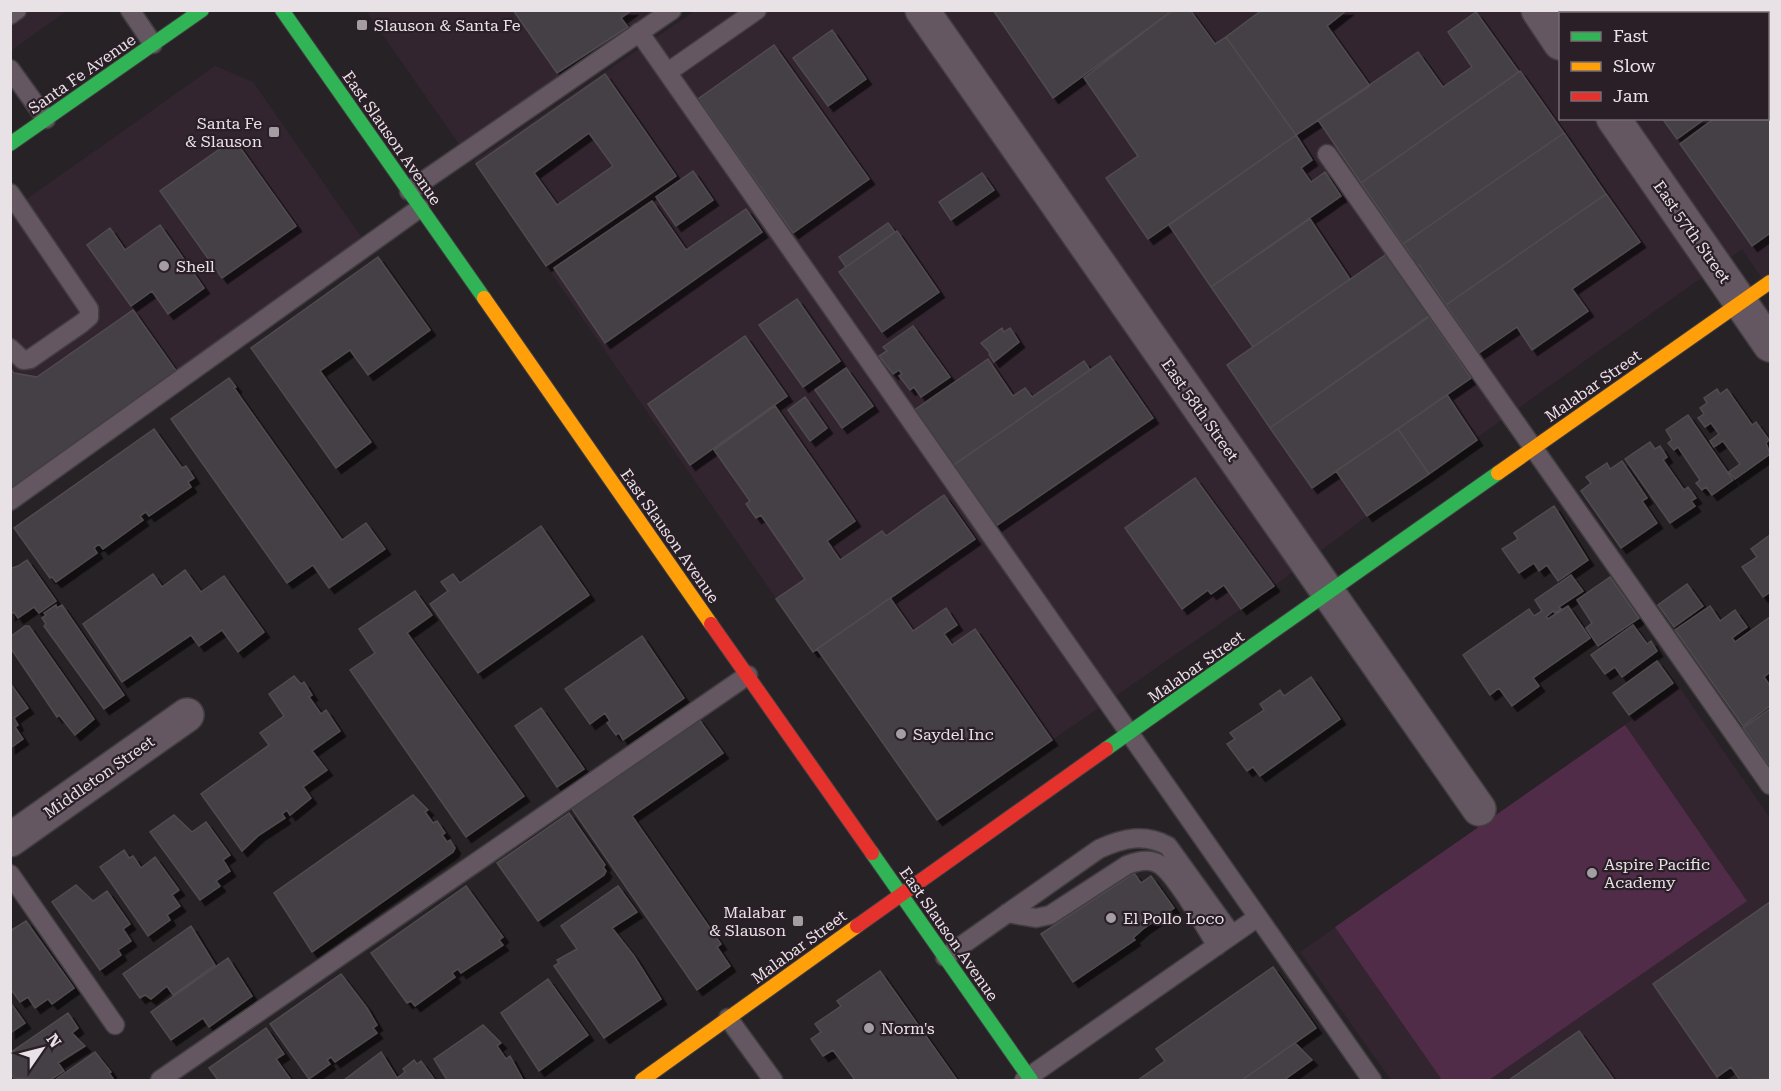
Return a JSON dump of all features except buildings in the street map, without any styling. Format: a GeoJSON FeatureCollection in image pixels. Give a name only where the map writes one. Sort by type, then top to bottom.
{"type":"FeatureCollection","features":[{"type":"Feature","properties":{"kind":"main road","name":"Santa Fe Avenue"},"geometry":{"type":"LineString","coordinates":[[10,144],[202,10]]}},
{"type":"Feature","properties":{"kind":"main road","name":"East Slauson Avenue"},"geometry":{"type":"LineString","coordinates":[[282,10],[902,893],[1028,1079]]}},
{"type":"Feature","properties":{"kind":"main road","name":"Malabar Street"},"geometry":{"type":"LineString","coordinates":[[646,1079],[902,893],[1770,282]]}},
{"type":"Feature","properties":{"kind":"street","name":"East 58th Street"},"geometry":{"type":"LineString","coordinates":[[922,10],[1479,809]]}},
{"type":"Feature","properties":{"kind":"street"},"geometry":{"type":"LineString","coordinates":[[1538,10],[1559,42]]}},
{"type":"Feature","properties":{"kind":"street","name":"East 57th Street"},"geometry":{"type":"LineString","coordinates":[[1614,120],[1770,345]]}},
{"type":"Feature","properties":{"kind":"street","name":"Middleton Street"},"geometry":{"type":"LineString","coordinates":[[10,840],[187,715]]}},
{"type":"Feature","properties":{"kind":"lane"},"geometry":{"type":"LineString","coordinates":[[130,10],[153,44]]}},
{"type":"Feature","properties":{"kind":"lane"},"geometry":{"type":"LineString","coordinates":[[408,191],[672,10]]}},
{"type":"Feature","properties":{"kind":"lane"},"geometry":{"type":"LineString","coordinates":[[668,72],[757,10]]}},
{"type":"Feature","properties":{"kind":"lane"},"geometry":{"type":"LineString","coordinates":[[639,32],[1372,1080]]}},
{"type":"Feature","properties":{"kind":"lane"},"geometry":{"type":"LineString","coordinates":[[10,69],[46,119]]}},
{"type":"Feature","properties":{"kind":"lane"},"geometry":{"type":"LineString","coordinates":[[1327,154],[1535,447],[1770,785]]}},
{"type":"Feature","properties":{"kind":"lane"},"geometry":{"type":"LineString","coordinates":[[10,193],[89,309],[89,317],[30,360],[23,360],[10,348]]}},
{"type":"Feature","properties":{"kind":"lane"},"geometry":{"type":"LineString","coordinates":[[10,501],[420,208]]}},
{"type":"Feature","properties":{"kind":"lane"},"geometry":{"type":"LineString","coordinates":[[160,1080],[748,675]]}},
{"type":"Feature","properties":{"kind":"lane"},"geometry":{"type":"LineString","coordinates":[[945,957],[1099,849],[1133,838],[1154,838],[1168,846],[1224,940]]}},
{"type":"Feature","properties":{"kind":"lane"},"geometry":{"type":"LineString","coordinates":[[1007,913],[1036,918],[1050,915],[1127,865],[1138,861],[1151,861],[1160,864],[1224,940]]}},
{"type":"Feature","properties":{"kind":"lane"},"geometry":{"type":"LineString","coordinates":[[10,874],[115,1024]]}},
{"type":"Feature","properties":{"kind":"lane"},"geometry":{"type":"LineString","coordinates":[[1028,1079],[1258,917]]}},
{"type":"Feature","properties":{"kind":"lane"},"geometry":{"type":"LineString","coordinates":[[728,1018],[772,1080]]}},
{"type":"Feature","properties":{"kind":"shaded area"},"geometry":{"type":"Polygon","coordinates":[[[11,11],[66,11],[11,51],[11,11]]]}},
{"type":"Feature","properties":{"kind":"shaded area"},"geometry":{"type":"Polygon","coordinates":[[[366,11],[652,11],[459,144],[366,11]]]}},
{"type":"Feature","properties":{"kind":"shaded area"},"geometry":{"type":"Polygon","coordinates":[[[695,11],[1770,11],[1770,290],[1742,249],[1367,516],[1274,586],[937,820],[818,649],[813,652],[474,161],[695,11]]]}},
{"type":"Feature","properties":{"kind":"shaded area"},"geometry":{"type":"Polygon","coordinates":[[[215,66],[253,82],[364,241],[11,489],[10,211],[215,66]]]}},
{"type":"Feature","properties":{"kind":"shaded area","name":"Aspire Pacific Academy"},"geometry":{"type":"Polygon","coordinates":[[[1679,687],[1770,818],[1770,1080],[1391,1080],[1300,952],[1679,687]]]}},
{"type":"Feature","properties":{"kind":"shaded area","name":"Aspire Pacific Academy"},"geometry":{"type":"Polygon","coordinates":[[[1625,725],[1747,901],[1489,1080],[1442,1080],[1335,927],[1625,725]]]}},
{"type":"Feature","properties":{"kind":"traffic: fast"},"geometry":{"type":"LineString","coordinates":[[10,144],[202,10]]}},
{"type":"Feature","properties":{"kind":"traffic: fast"},"geometry":{"type":"LineString","coordinates":[[282,10],[484,298]]}},
{"type":"Feature","properties":{"kind":"traffic: fast"},"geometry":{"type":"LineString","coordinates":[[1106,749],[1498,473]]}},
{"type":"Feature","properties":{"kind":"traffic: fast"},"geometry":{"type":"LineString","coordinates":[[872,853],[1031,1080]]}},
{"type":"Feature","properties":{"kind":"traffic: slow"},"geometry":{"type":"LineString","coordinates":[[1498,473],[1770,282]]}},
{"type":"Feature","properties":{"kind":"traffic: slow"},"geometry":{"type":"LineString","coordinates":[[484,298],[711,624]]}},
{"type":"Feature","properties":{"kind":"traffic: slow"},"geometry":{"type":"LineString","coordinates":[[642,1080],[857,926]]}},
{"type":"Feature","properties":{"kind":"traffic: jam"},"geometry":{"type":"LineString","coordinates":[[711,624],[872,853]]}},
{"type":"Feature","properties":{"kind":"traffic: jam"},"geometry":{"type":"LineString","coordinates":[[857,926],[1106,749]]}},
{"type":"Feature","properties":{"kind":"place","name":"Slauson & Santa Fe"},"geometry":{"type":"Point","coordinates":[362,25]}},
{"type":"Feature","properties":{"kind":"place","name":"Santa Fe & Slauson"},"geometry":{"type":"Point","coordinates":[274,132]}},
{"type":"Feature","properties":{"kind":"place","name":"Shell"},"geometry":{"type":"Point","coordinates":[164,266]}},
{"type":"Feature","properties":{"kind":"place","name":"Saydel Inc"},"geometry":{"type":"Point","coordinates":[901,734]}},
{"type":"Feature","properties":{"kind":"place","name":"Aspire Pacific Academy"},"geometry":{"type":"Point","coordinates":[1592,873]}},
{"type":"Feature","properties":{"kind":"place","name":"El Pollo Loco"},"geometry":{"type":"Point","coordinates":[1111,918]}},
{"type":"Feature","properties":{"kind":"place","name":"Malabar & Slauson"},"geometry":{"type":"Point","coordinates":[798,921]}},
{"type":"Feature","properties":{"kind":"place","name":"Norm's"},"geometry":{"type":"Point","coordinates":[869,1028]}}]}
